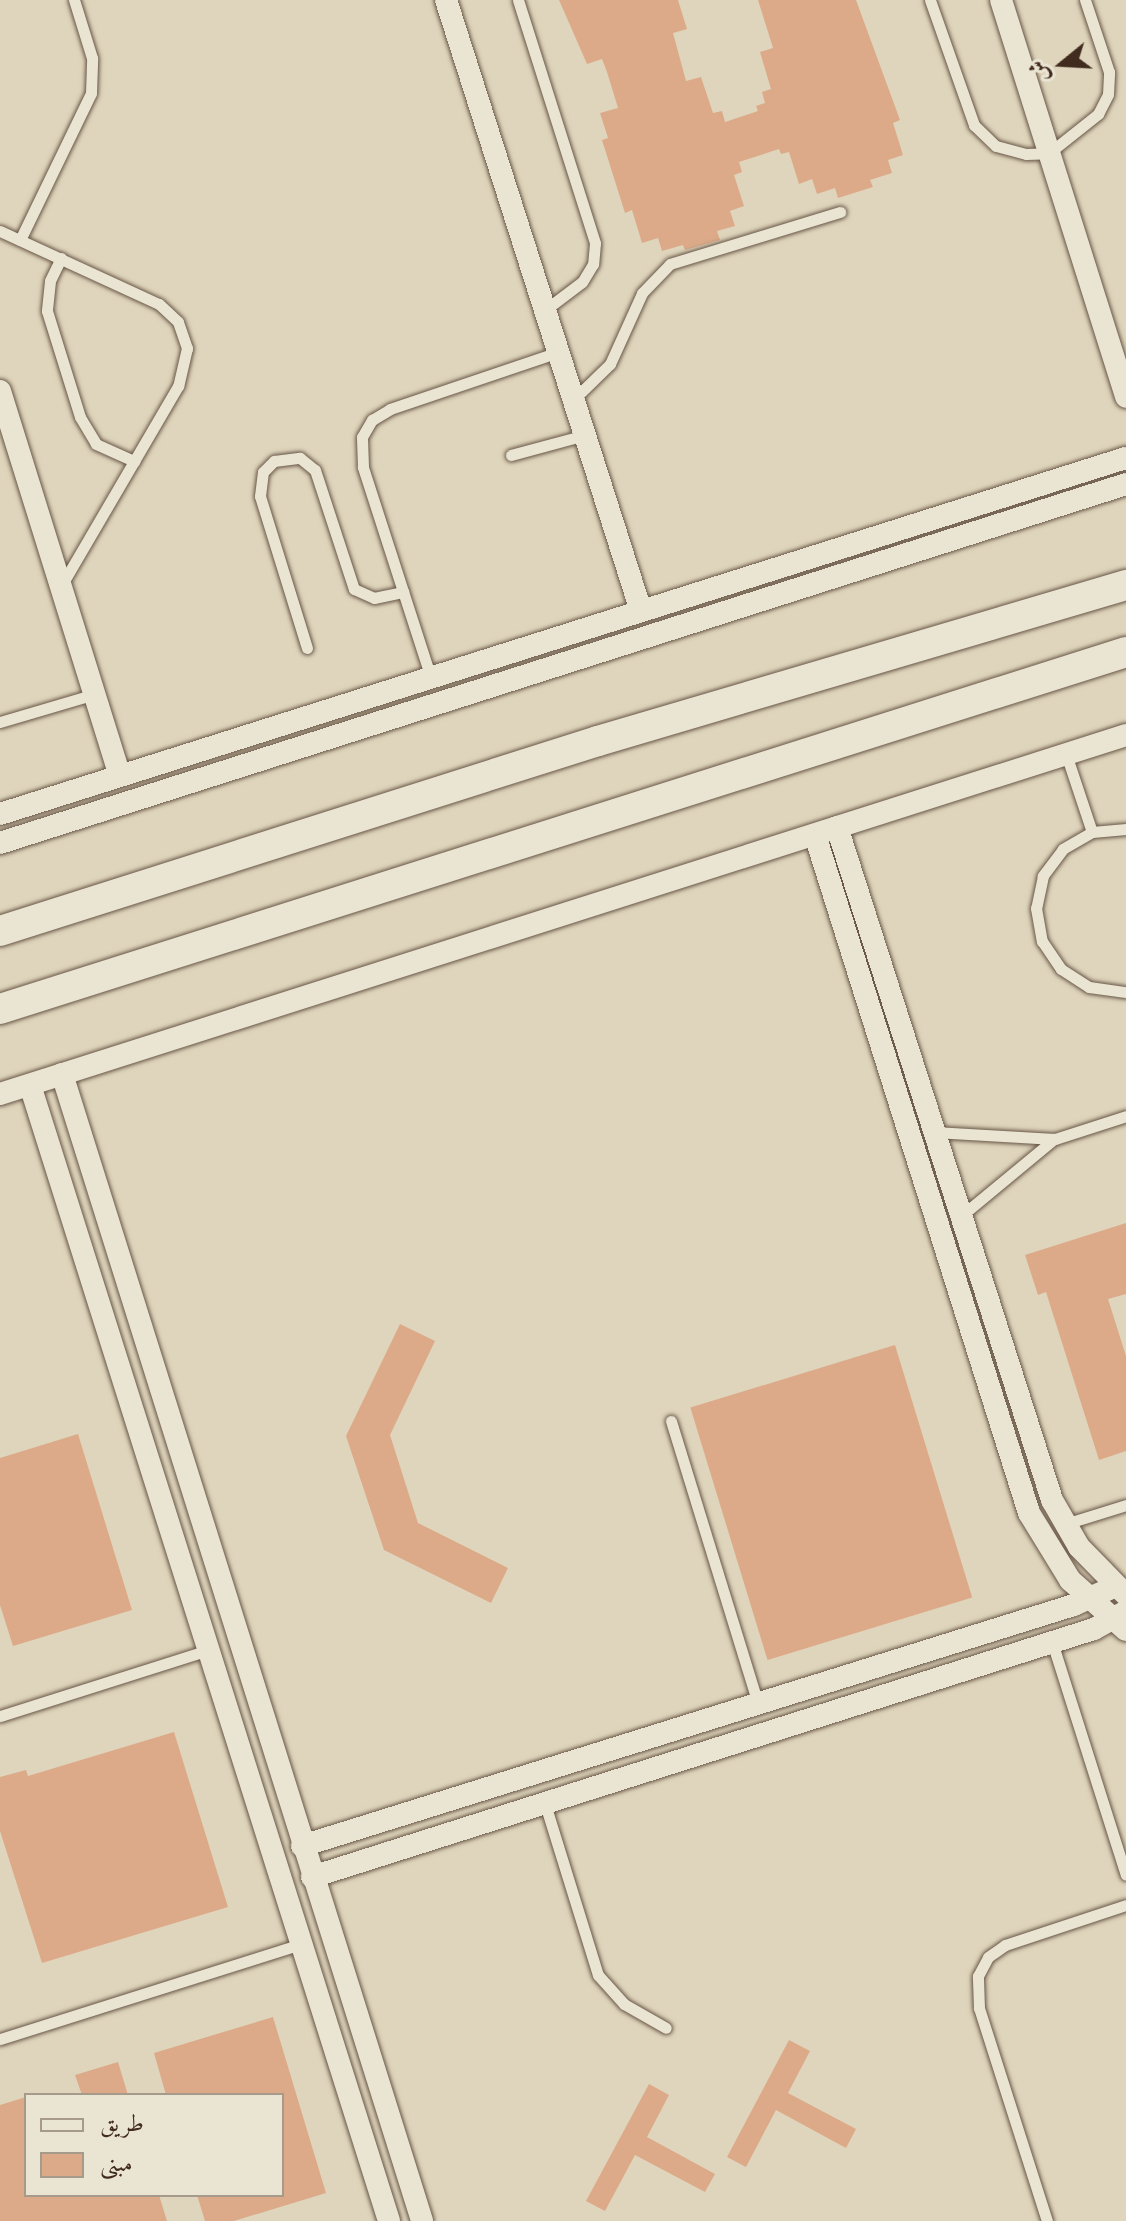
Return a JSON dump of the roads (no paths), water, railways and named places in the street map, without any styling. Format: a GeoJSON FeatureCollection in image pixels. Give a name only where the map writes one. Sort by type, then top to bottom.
{"type":"FeatureCollection","features":[{"type":"Feature","properties":{"kind":"street"},"geometry":{"type":"LineString","coordinates":[[446,0],[641,611]]}},
{"type":"Feature","properties":{"kind":"street"},"geometry":{"type":"LineString","coordinates":[[1001,0],[1126,397]]}},
{"type":"Feature","properties":{"kind":"street"},"geometry":{"type":"LineString","coordinates":[[0,391],[120,776]]}},
{"type":"Feature","properties":{"kind":"street"},"geometry":{"type":"LineString","coordinates":[[0,814],[1126,458]]}},
{"type":"Feature","properties":{"kind":"street"},"geometry":{"type":"LineString","coordinates":[[0,843],[1126,484]]}},
{"type":"Feature","properties":{"kind":"street"},"geometry":{"type":"LineString","coordinates":[[0,931],[598,741],[1126,585]]}},
{"type":"Feature","properties":{"kind":"street"},"geometry":{"type":"LineString","coordinates":[[0,1009],[1126,652]]}},
{"type":"Feature","properties":{"kind":"street"},"geometry":{"type":"LineString","coordinates":[[0,1094],[1126,735]]}},
{"type":"Feature","properties":{"kind":"street"},"geometry":{"type":"LineString","coordinates":[[302,1846],[1121,1590],[1064,1524],[1043,1475],[837,827]]}},
{"type":"Feature","properties":{"kind":"street"},"geometry":{"type":"LineString","coordinates":[[815,835],[1019,1488],[1040,1537],[1089,1600],[1122,1620]]}},
{"type":"Feature","properties":{"kind":"street"},"geometry":{"type":"LineString","coordinates":[[62,1074],[422,2221]]}},
{"type":"Feature","properties":{"kind":"street"},"geometry":{"type":"LineString","coordinates":[[30,1085],[389,2221]]}},
{"type":"Feature","properties":{"kind":"street"},"geometry":{"type":"LineString","coordinates":[[312,1877],[1122,1620]]}},
{"type":"Feature","properties":{"kind":"street"},"geometry":{"type":"LineString","coordinates":[[366,1826],[376,1857]]}},
{"type":"Feature","properties":{"kind":"lane"},"geometry":{"type":"LineString","coordinates":[[20,240],[91,93],[92,58],[74,0]]}},
{"type":"Feature","properties":{"kind":"lane"},"geometry":{"type":"LineString","coordinates":[[518,0],[595,243],[593,264],[582,282],[545,310]]}},
{"type":"Feature","properties":{"kind":"lane"},"geometry":{"type":"LineString","coordinates":[[930,0],[980,133],[1006,150],[1049,153],[1098,114],[1108,94],[1109,72],[1085,0]]}},
{"type":"Feature","properties":{"kind":"lane"},"geometry":{"type":"LineString","coordinates":[[574,399],[615,357],[642,293],[659,272],[682,258],[840,212]]}},
{"type":"Feature","properties":{"kind":"lane"},"geometry":{"type":"LineString","coordinates":[[0,231],[159,304],[184,335],[183,374],[61,586]]}},
{"type":"Feature","properties":{"kind":"lane"},"geometry":{"type":"LineString","coordinates":[[61,258],[50,281],[47,311],[80,417],[96,444],[134,461]]}},
{"type":"Feature","properties":{"kind":"lane"},"geometry":{"type":"LineString","coordinates":[[431,678],[360,457],[366,428],[390,409],[558,352]]}},
{"type":"Feature","properties":{"kind":"lane"},"geometry":{"type":"LineString","coordinates":[[511,455],[585,435]]}},
{"type":"Feature","properties":{"kind":"lane"},"geometry":{"type":"LineString","coordinates":[[307,648],[260,496],[263,472],[274,461],[300,458],[315,470],[354,589],[374,598],[403,592]]}},
{"type":"Feature","properties":{"kind":"lane"},"geometry":{"type":"LineString","coordinates":[[0,722],[95,694]]}},
{"type":"Feature","properties":{"kind":"lane"},"geometry":{"type":"LineString","coordinates":[[1066,754],[1092,832]]}},
{"type":"Feature","properties":{"kind":"lane"},"geometry":{"type":"LineString","coordinates":[[1126,829],[1092,832],[1052,862],[1038,892],[1037,925],[1050,956],[1074,979],[1105,991],[1126,992]]}},
{"type":"Feature","properties":{"kind":"lane"},"geometry":{"type":"LineString","coordinates":[[934,1132],[1055,1139],[1126,1116]]}},
{"type":"Feature","properties":{"kind":"lane"},"geometry":{"type":"LineString","coordinates":[[961,1216],[1055,1139]]}},
{"type":"Feature","properties":{"kind":"lane"},"geometry":{"type":"LineString","coordinates":[[671,1421],[758,1704]]}},
{"type":"Feature","properties":{"kind":"lane"},"geometry":{"type":"LineString","coordinates":[[1064,1524],[1126,1505]]}},
{"type":"Feature","properties":{"kind":"lane"},"geometry":{"type":"LineString","coordinates":[[1052,1642],[1126,1875]]}},
{"type":"Feature","properties":{"kind":"lane"},"geometry":{"type":"LineString","coordinates":[[0,1716],[208,1650]]}},
{"type":"Feature","properties":{"kind":"lane"},"geometry":{"type":"LineString","coordinates":[[545,1804],[598,1975],[624,2004],[666,2028]]}},
{"type":"Feature","properties":{"kind":"lane"},"geometry":{"type":"LineString","coordinates":[[1047,2221],[982,2018],[978,1976],[988,1957],[1005,1945],[1126,1905]]}},
{"type":"Feature","properties":{"kind":"lane"},"geometry":{"type":"LineString","coordinates":[[0,2039],[301,1944]]}}]}
